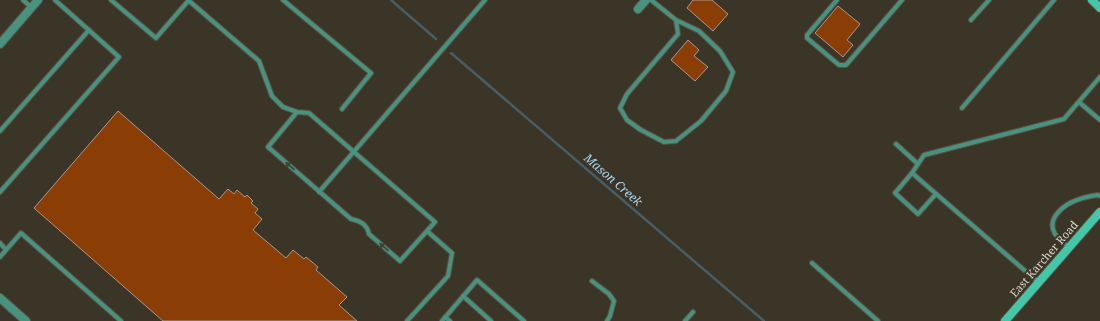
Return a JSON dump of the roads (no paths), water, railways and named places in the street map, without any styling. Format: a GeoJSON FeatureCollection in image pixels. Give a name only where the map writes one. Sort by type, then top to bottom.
{"type":"FeatureCollection","features":[{"type":"Feature","properties":{"kind":"main road"},"geometry":{"type":"LineString","coordinates":[[1092,0],[1100,8]]}},
{"type":"Feature","properties":{"kind":"main road","name":"East Karcher Road"},"geometry":{"type":"LineString","coordinates":[[1005,321],[1100,212]]}},
{"type":"Feature","properties":{"kind":"street"},"geometry":{"type":"LineString","coordinates":[[0,44],[38,0]]}},
{"type":"Feature","properties":{"kind":"street"},"geometry":{"type":"LineString","coordinates":[[638,9],[646,0]]}},
{"type":"Feature","properties":{"kind":"street"},"geometry":{"type":"LineString","coordinates":[[0,298],[26,321]]}},
{"type":"Feature","properties":{"kind":"lane"},"geometry":{"type":"LineString","coordinates":[[23,0],[32,8]]}},
{"type":"Feature","properties":{"kind":"lane"},"geometry":{"type":"LineString","coordinates":[[0,192],[119,57],[56,0]]}},
{"type":"Feature","properties":{"kind":"lane"},"geometry":{"type":"LineString","coordinates":[[112,0],[156,38],[188,0],[259,61],[272,96],[283,107],[297,112],[309,113],[435,222],[400,261],[369,234],[368,228],[361,221],[351,219],[268,147],[297,112]]}},
{"type":"Feature","properties":{"kind":"lane"},"geometry":{"type":"LineString","coordinates":[[283,0],[371,73],[342,109]]}},
{"type":"Feature","properties":{"kind":"lane"},"geometry":{"type":"LineString","coordinates":[[319,192],[485,0]]}},
{"type":"Feature","properties":{"kind":"lane"},"geometry":{"type":"LineString","coordinates":[[651,0],[676,20],[699,31],[720,51],[733,72],[726,90],[701,121],[676,141],[664,142],[641,130],[627,120],[620,108],[627,94],[678,34],[676,20]]}},
{"type":"Feature","properties":{"kind":"lane"},"geometry":{"type":"LineString","coordinates":[[837,0],[807,35],[807,38],[839,65],[846,65],[902,0]]}},
{"type":"Feature","properties":{"kind":"lane"},"geometry":{"type":"LineString","coordinates":[[972,20],[989,0]]}},
{"type":"Feature","properties":{"kind":"lane"},"geometry":{"type":"LineString","coordinates":[[962,108],[1054,0]]}},
{"type":"Feature","properties":{"kind":"lane"},"geometry":{"type":"LineString","coordinates":[[0,131],[89,30]]}},
{"type":"Feature","properties":{"kind":"lane"},"geometry":{"type":"LineString","coordinates":[[936,194],[918,214],[895,193],[912,173],[924,155],[1064,119],[1100,77]]}},
{"type":"Feature","properties":{"kind":"lane"},"geometry":{"type":"LineString","coordinates":[[1079,102],[1100,120]]}},
{"type":"Feature","properties":{"kind":"lane"},"geometry":{"type":"LineString","coordinates":[[896,144],[918,164]]}},
{"type":"Feature","properties":{"kind":"lane"},"geometry":{"type":"LineString","coordinates":[[912,173],[1038,282]]}},
{"type":"Feature","properties":{"kind":"lane"},"geometry":{"type":"LineString","coordinates":[[1069,247],[1055,236],[1052,228],[1052,220],[1058,212],[1075,200],[1100,196]]}},
{"type":"Feature","properties":{"kind":"lane"},"geometry":{"type":"LineString","coordinates":[[407,321],[448,276],[452,253],[427,231]]}},
{"type":"Feature","properties":{"kind":"lane"},"geometry":{"type":"LineString","coordinates":[[0,257],[21,233],[121,321]]}},
{"type":"Feature","properties":{"kind":"lane"},"geometry":{"type":"LineString","coordinates":[[0,243],[6,250]]}},
{"type":"Feature","properties":{"kind":"lane"},"geometry":{"type":"LineString","coordinates":[[812,263],[878,321]]}},
{"type":"Feature","properties":{"kind":"lane"},"geometry":{"type":"LineString","coordinates":[[442,321],[477,280],[524,321]]}},
{"type":"Feature","properties":{"kind":"lane"},"geometry":{"type":"LineString","coordinates":[[592,281],[609,294],[614,301],[607,321]]}},
{"type":"Feature","properties":{"kind":"lane"},"geometry":{"type":"LineString","coordinates":[[463,296],[491,321]]}},
{"type":"Feature","properties":{"kind":"lane"},"geometry":{"type":"LineString","coordinates":[[685,321],[693,312]]}},
{"type":"Feature","properties":{"kind":"lane"},"geometry":{"type":"LineString","coordinates":[[445,317],[450,321]]}},
{"type":"Feature","properties":{"kind":"waterway","name":"Mason Creek"},"geometry":{"type":"LineString","coordinates":[[391,0],[436,39]]}},
{"type":"Feature","properties":{"kind":"waterway","name":"Mason Creek"},"geometry":{"type":"LineString","coordinates":[[451,53],[764,321]]}}]}
